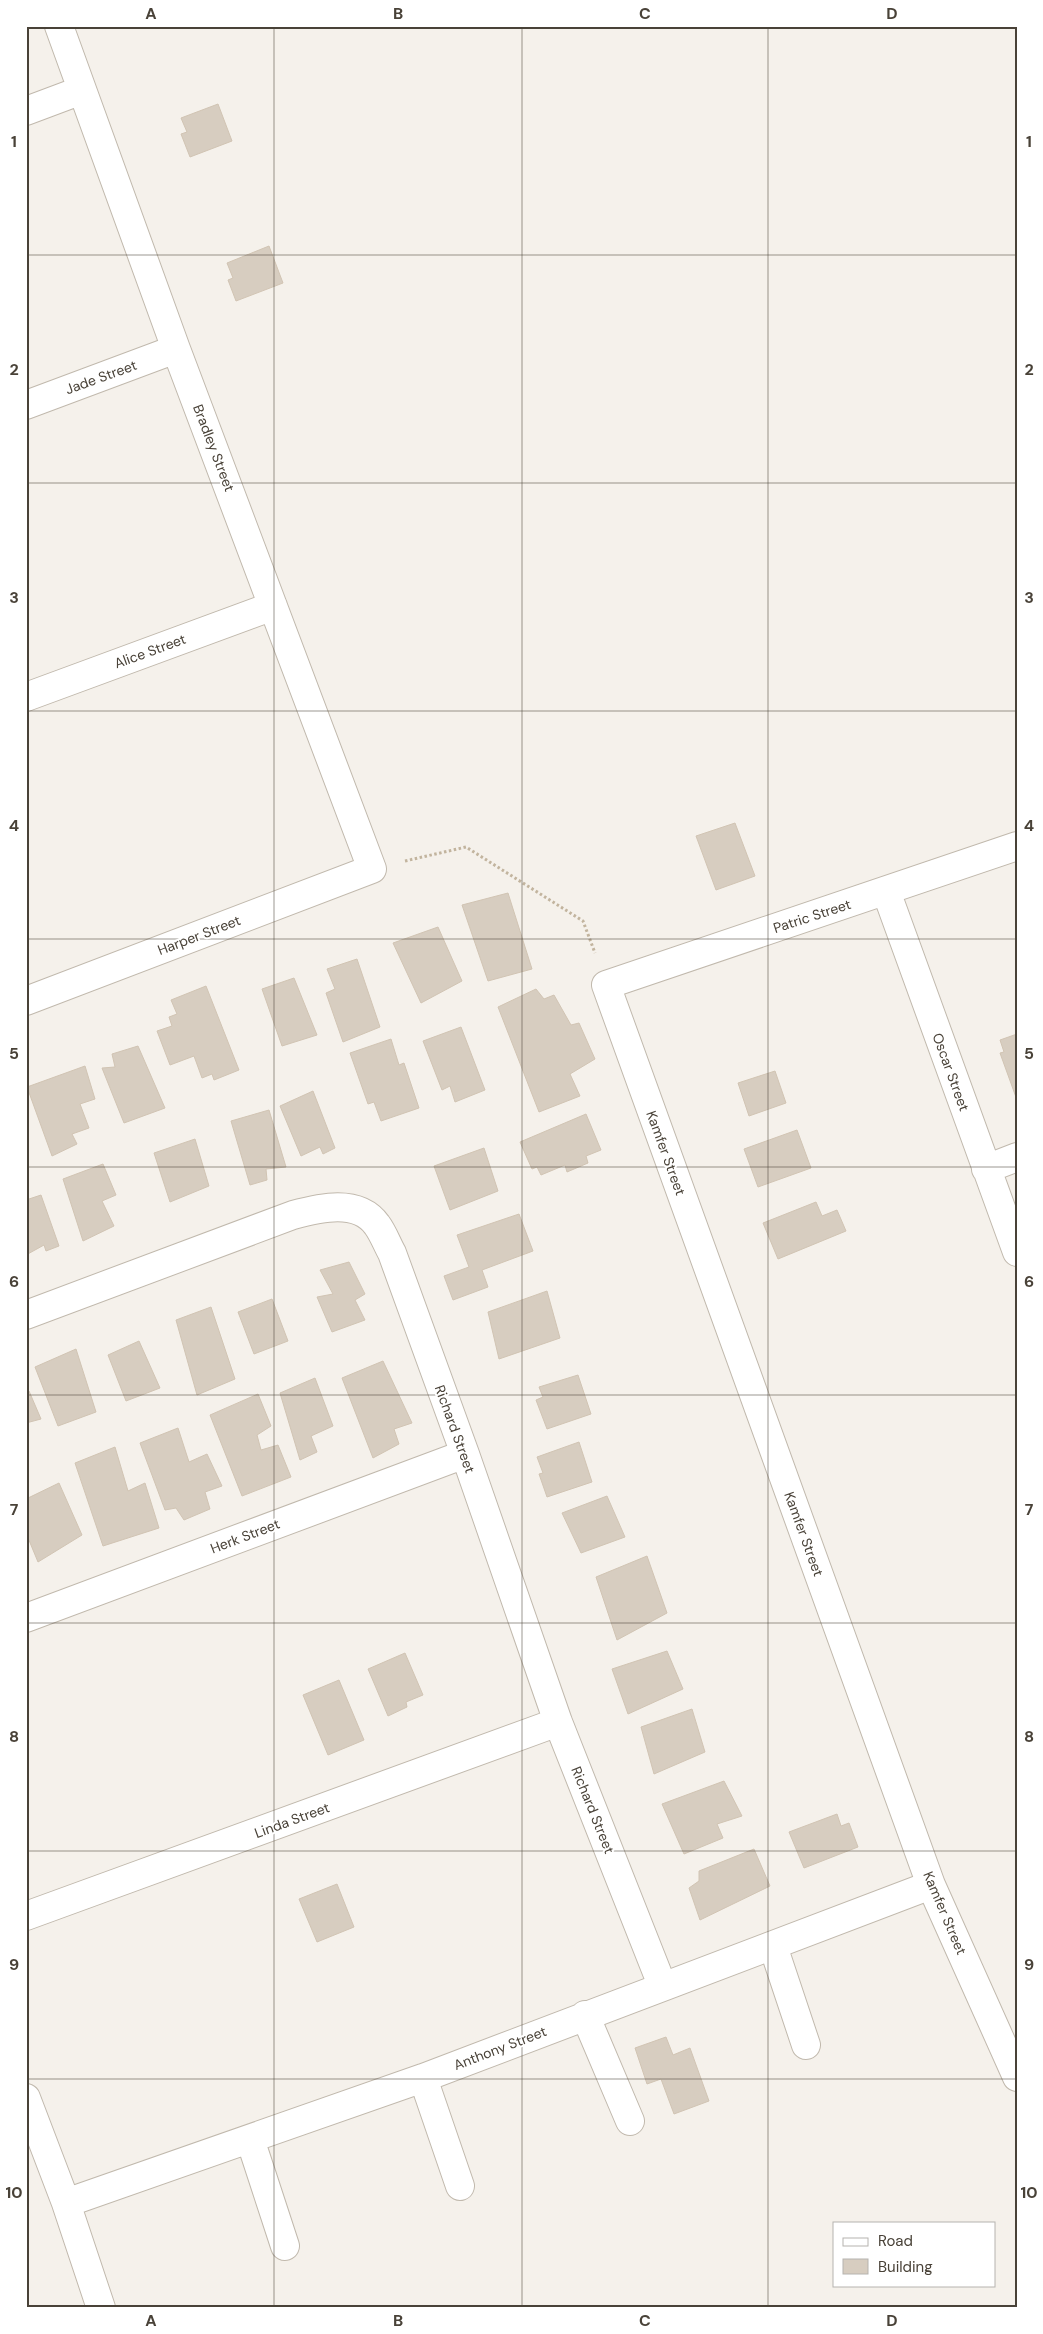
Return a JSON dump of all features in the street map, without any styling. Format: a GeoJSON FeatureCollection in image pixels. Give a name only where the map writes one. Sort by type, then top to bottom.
{"type":"FeatureCollection","features":[{"type":"Feature","properties":{"kind":"street","name":"Bradley Street"},"geometry":{"type":"LineString","coordinates":[[58,26],[176,349],[372,869]]}},
{"type":"Feature","properties":{"kind":"street"},"geometry":{"type":"LineString","coordinates":[[26,110],[82,90]]}},
{"type":"Feature","properties":{"kind":"street","name":"Jade Street"},"geometry":{"type":"LineString","coordinates":[[26,405],[176,349]]}},
{"type":"Feature","properties":{"kind":"street","name":"Alice Street"},"geometry":{"type":"LineString","coordinates":[[26,697],[273,606]]}},
{"type":"Feature","properties":{"kind":"street","name":"Patric Street"},"geometry":{"type":"LineString","coordinates":[[606,985],[886,892],[1017,846]]}},
{"type":"Feature","properties":{"kind":"street","name":"Harper Street"},"geometry":{"type":"LineString","coordinates":[[26,1001],[372,869]]}},
{"type":"Feature","properties":{"kind":"street","name":"Oscar Street"},"geometry":{"type":"LineString","coordinates":[[886,892],[1017,1252]]}},
{"type":"Feature","properties":{"kind":"street","name":"Kamfer Street"},"geometry":{"type":"LineString","coordinates":[[606,985],[931,1885],[1011,2049],[1017,2077]]}},
{"type":"Feature","properties":{"kind":"street"},"geometry":{"type":"LineString","coordinates":[[986,1169],[1017,1157]]}},
{"type":"Feature","properties":{"kind":"street","name":"Richard Street"},"geometry":{"type":"LineString","coordinates":[[26,1315],[293,1215],[340,1206],[361,1211],[377,1224],[392,1253],[465,1454],[558,1722],[662,1986]]}},
{"type":"Feature","properties":{"kind":"street","name":"Herk Street"},"geometry":{"type":"LineString","coordinates":[[26,1618],[465,1454]]}},
{"type":"Feature","properties":{"kind":"street","name":"Linda Street"},"geometry":{"type":"LineString","coordinates":[[26,1916],[558,1722]]}},
{"type":"Feature","properties":{"kind":"street","name":"Anthony Street"},"geometry":{"type":"LineString","coordinates":[[66,2203],[423,2078],[931,1885]]}},
{"type":"Feature","properties":{"kind":"street"},"geometry":{"type":"LineString","coordinates":[[773,1946],[806,2045]]}},
{"type":"Feature","properties":{"kind":"street"},"geometry":{"type":"LineString","coordinates":[[585,2015],[630,2121]]}},
{"type":"Feature","properties":{"kind":"street"},"geometry":{"type":"LineString","coordinates":[[423,2078],[460,2186]]}},
{"type":"Feature","properties":{"kind":"street"},"geometry":{"type":"LineString","coordinates":[[26,2098],[66,2203],[101,2308]]}},
{"type":"Feature","properties":{"kind":"street"},"geometry":{"type":"LineString","coordinates":[[250,2139],[285,2246]]}},
{"type":"Feature","properties":{"kind":"path"},"geometry":{"type":"LineString","coordinates":[[372,869],[466,847],[584,921],[606,985]]}},
{"type":"Feature","properties":{"kind":"building"},"geometry":{"type":"Polygon","coordinates":[[[218,104],[232,141],[190,157],[181,134],[187,132],[181,118],[218,104]]]}},
{"type":"Feature","properties":{"kind":"building"},"geometry":{"type":"Polygon","coordinates":[[[269,246],[283,283],[236,301],[228,280],[233,278],[227,263],[269,246]]]}},
{"type":"Feature","properties":{"kind":"building"},"geometry":{"type":"Polygon","coordinates":[[[735,823],[755,876],[716,890],[696,836],[735,823]]]}},
{"type":"Feature","properties":{"kind":"building"},"geometry":{"type":"Polygon","coordinates":[[[508,893],[532,969],[488,981],[462,905],[508,893]]]}},
{"type":"Feature","properties":{"kind":"building"},"geometry":{"type":"Polygon","coordinates":[[[438,927],[462,981],[421,1003],[393,943],[438,927]]]}},
{"type":"Feature","properties":{"kind":"building"},"geometry":{"type":"Polygon","coordinates":[[[357,959],[380,1027],[343,1042],[326,993],[335,989],[327,969],[357,959]]]}},
{"type":"Feature","properties":{"kind":"building"},"geometry":{"type":"Polygon","coordinates":[[[294,978],[317,1035],[282,1046],[262,989],[294,978]]]}},
{"type":"Feature","properties":{"kind":"building"},"geometry":{"type":"Polygon","coordinates":[[[206,986],[239,1070],[214,1080],[212,1074],[202,1078],[194,1056],[170,1065],[157,1031],[172,1026],[169,1017],[177,1014],[171,1000],[206,986]]]}},
{"type":"Feature","properties":{"kind":"building"},"geometry":{"type":"Polygon","coordinates":[[[536,989],[544,999],[554,995],[571,1025],[579,1023],[595,1059],[570,1074],[580,1096],[539,1112],[498,1007],[536,989]]]}},
{"type":"Feature","properties":{"kind":"building"},"geometry":{"type":"Polygon","coordinates":[[[461,1027],[485,1090],[455,1102],[450,1086],[442,1090],[423,1041],[461,1027]]]}},
{"type":"Feature","properties":{"kind":"building"},"geometry":{"type":"Polygon","coordinates":[[[1017,1034],[1017,1100],[1000,1053],[1004,1052],[1000,1040],[1017,1034]]]}},
{"type":"Feature","properties":{"kind":"building"},"geometry":{"type":"Polygon","coordinates":[[[391,1039],[399,1065],[404,1063],[419,1108],[381,1121],[374,1102],[368,1104],[350,1053],[391,1039]]]}},
{"type":"Feature","properties":{"kind":"building"},"geometry":{"type":"Polygon","coordinates":[[[138,1046],[165,1108],[124,1123],[102,1068],[115,1067],[112,1054],[138,1046]]]}},
{"type":"Feature","properties":{"kind":"building"},"geometry":{"type":"Polygon","coordinates":[[[85,1066],[95,1099],[80,1104],[89,1128],[72,1134],[77,1144],[52,1156],[27,1087],[85,1066]]]}},
{"type":"Feature","properties":{"kind":"building"},"geometry":{"type":"Polygon","coordinates":[[[775,1071],[786,1103],[749,1116],[738,1083],[775,1071]]]}},
{"type":"Feature","properties":{"kind":"building"},"geometry":{"type":"Polygon","coordinates":[[[313,1091],[335,1148],[323,1154],[320,1147],[301,1156],[280,1106],[313,1091]]]}},
{"type":"Feature","properties":{"kind":"building"},"geometry":{"type":"Polygon","coordinates":[[[269,1110],[286,1167],[266,1169],[267,1180],[250,1185],[231,1121],[269,1110]]]}},
{"type":"Feature","properties":{"kind":"building"},"geometry":{"type":"Polygon","coordinates":[[[586,1114],[601,1150],[586,1156],[588,1163],[567,1172],[565,1165],[541,1175],[537,1167],[532,1169],[520,1142],[586,1114]]]}},
{"type":"Feature","properties":{"kind":"building"},"geometry":{"type":"Polygon","coordinates":[[[797,1130],[811,1168],[758,1187],[744,1149],[797,1130]]]}},
{"type":"Feature","properties":{"kind":"building"},"geometry":{"type":"Polygon","coordinates":[[[195,1139],[209,1186],[170,1202],[154,1153],[195,1139]]]}},
{"type":"Feature","properties":{"kind":"building"},"geometry":{"type":"Polygon","coordinates":[[[484,1148],[498,1191],[450,1210],[434,1166],[484,1148]]]}},
{"type":"Feature","properties":{"kind":"building"},"geometry":{"type":"Polygon","coordinates":[[[103,1164],[116,1195],[102,1201],[114,1226],[83,1241],[63,1179],[103,1164]]]}},
{"type":"Feature","properties":{"kind":"building"},"geometry":{"type":"Polygon","coordinates":[[[41,1195],[59,1246],[46,1251],[44,1245],[26,1255],[26,1200],[41,1195]]]}},
{"type":"Feature","properties":{"kind":"building"},"geometry":{"type":"Polygon","coordinates":[[[816,1202],[822,1216],[837,1210],[846,1231],[778,1259],[763,1223],[816,1202]]]}},
{"type":"Feature","properties":{"kind":"building"},"geometry":{"type":"Polygon","coordinates":[[[519,1214],[533,1251],[482,1270],[488,1287],[453,1300],[444,1276],[469,1267],[457,1235],[519,1214]]]}},
{"type":"Feature","properties":{"kind":"building"},"geometry":{"type":"Polygon","coordinates":[[[349,1262],[365,1294],[355,1300],[365,1320],[332,1332],[317,1297],[333,1294],[320,1270],[349,1262]]]}},
{"type":"Feature","properties":{"kind":"building"},"geometry":{"type":"Polygon","coordinates":[[[547,1291],[560,1338],[499,1359],[488,1312],[547,1291]]]}},
{"type":"Feature","properties":{"kind":"building"},"geometry":{"type":"Polygon","coordinates":[[[272,1299],[288,1341],[254,1354],[238,1312],[272,1299]]]}},
{"type":"Feature","properties":{"kind":"building"},"geometry":{"type":"Polygon","coordinates":[[[211,1307],[235,1379],[197,1395],[176,1320],[211,1307]]]}},
{"type":"Feature","properties":{"kind":"building"},"geometry":{"type":"Polygon","coordinates":[[[139,1341],[160,1388],[126,1401],[108,1355],[139,1341]]]}},
{"type":"Feature","properties":{"kind":"building"},"geometry":{"type":"Polygon","coordinates":[[[76,1349],[96,1412],[58,1426],[35,1367],[76,1349]]]}},
{"type":"Feature","properties":{"kind":"building"},"geometry":{"type":"Polygon","coordinates":[[[383,1361],[412,1423],[394,1429],[399,1444],[373,1458],[342,1378],[383,1361]]]}},
{"type":"Feature","properties":{"kind":"building"},"geometry":{"type":"Polygon","coordinates":[[[578,1375],[591,1414],[547,1429],[536,1400],[543,1397],[539,1387],[578,1375]]]}},
{"type":"Feature","properties":{"kind":"building"},"geometry":{"type":"Polygon","coordinates":[[[315,1378],[333,1426],[311,1436],[317,1452],[300,1460],[280,1393],[315,1378]]]}},
{"type":"Feature","properties":{"kind":"building"},"geometry":{"type":"Polygon","coordinates":[[[29,1391],[41,1419],[26,1423],[26,1392],[29,1391]]]}},
{"type":"Feature","properties":{"kind":"building"},"geometry":{"type":"Polygon","coordinates":[[[258,1394],[271,1426],[257,1435],[261,1450],[278,1445],[291,1477],[242,1496],[210,1415],[258,1394]]]}},
{"type":"Feature","properties":{"kind":"building"},"geometry":{"type":"Polygon","coordinates":[[[178,1428],[189,1462],[207,1454],[222,1486],[205,1492],[210,1509],[184,1520],[176,1508],[165,1510],[140,1443],[178,1428]]]}},
{"type":"Feature","properties":{"kind":"building"},"geometry":{"type":"Polygon","coordinates":[[[579,1442],[592,1482],[547,1497],[539,1474],[543,1473],[537,1457],[579,1442]]]}},
{"type":"Feature","properties":{"kind":"building"},"geometry":{"type":"Polygon","coordinates":[[[115,1447],[128,1491],[145,1483],[159,1528],[103,1546],[75,1463],[115,1447]]]}},
{"type":"Feature","properties":{"kind":"building"},"geometry":{"type":"Polygon","coordinates":[[[59,1483],[82,1535],[38,1562],[26,1533],[26,1499],[59,1483]]]}},
{"type":"Feature","properties":{"kind":"building"},"geometry":{"type":"Polygon","coordinates":[[[607,1496],[625,1537],[581,1553],[562,1513],[607,1496]]]}},
{"type":"Feature","properties":{"kind":"building"},"geometry":{"type":"Polygon","coordinates":[[[647,1556],[667,1613],[617,1640],[596,1577],[647,1556]]]}},
{"type":"Feature","properties":{"kind":"building"},"geometry":{"type":"Polygon","coordinates":[[[667,1651],[683,1689],[628,1714],[612,1669],[667,1651]]]}},
{"type":"Feature","properties":{"kind":"building"},"geometry":{"type":"Polygon","coordinates":[[[405,1653],[423,1695],[406,1702],[407,1707],[388,1716],[368,1669],[405,1653]]]}},
{"type":"Feature","properties":{"kind":"building"},"geometry":{"type":"Polygon","coordinates":[[[339,1680],[364,1740],[328,1755],[303,1695],[339,1680]]]}},
{"type":"Feature","properties":{"kind":"building"},"geometry":{"type":"Polygon","coordinates":[[[692,1709],[705,1752],[654,1774],[641,1727],[692,1709]]]}},
{"type":"Feature","properties":{"kind":"building"},"geometry":{"type":"Polygon","coordinates":[[[724,1781],[742,1816],[717,1824],[723,1838],[684,1854],[662,1804],[724,1781]]]}},
{"type":"Feature","properties":{"kind":"building"},"geometry":{"type":"Polygon","coordinates":[[[837,1814],[841,1826],[849,1823],[858,1847],[804,1868],[789,1832],[837,1814]]]}},
{"type":"Feature","properties":{"kind":"building"},"geometry":{"type":"Polygon","coordinates":[[[754,1849],[770,1886],[700,1920],[689,1888],[699,1881],[699,1871],[754,1849]]]}},
{"type":"Feature","properties":{"kind":"building"},"geometry":{"type":"Polygon","coordinates":[[[337,1884],[354,1927],[317,1942],[299,1899],[337,1884]]]}},
{"type":"Feature","properties":{"kind":"building"},"geometry":{"type":"Polygon","coordinates":[[[666,2037],[673,2055],[690,2048],[709,2101],[674,2114],[661,2079],[647,2084],[635,2048],[666,2037]]]}}]}
